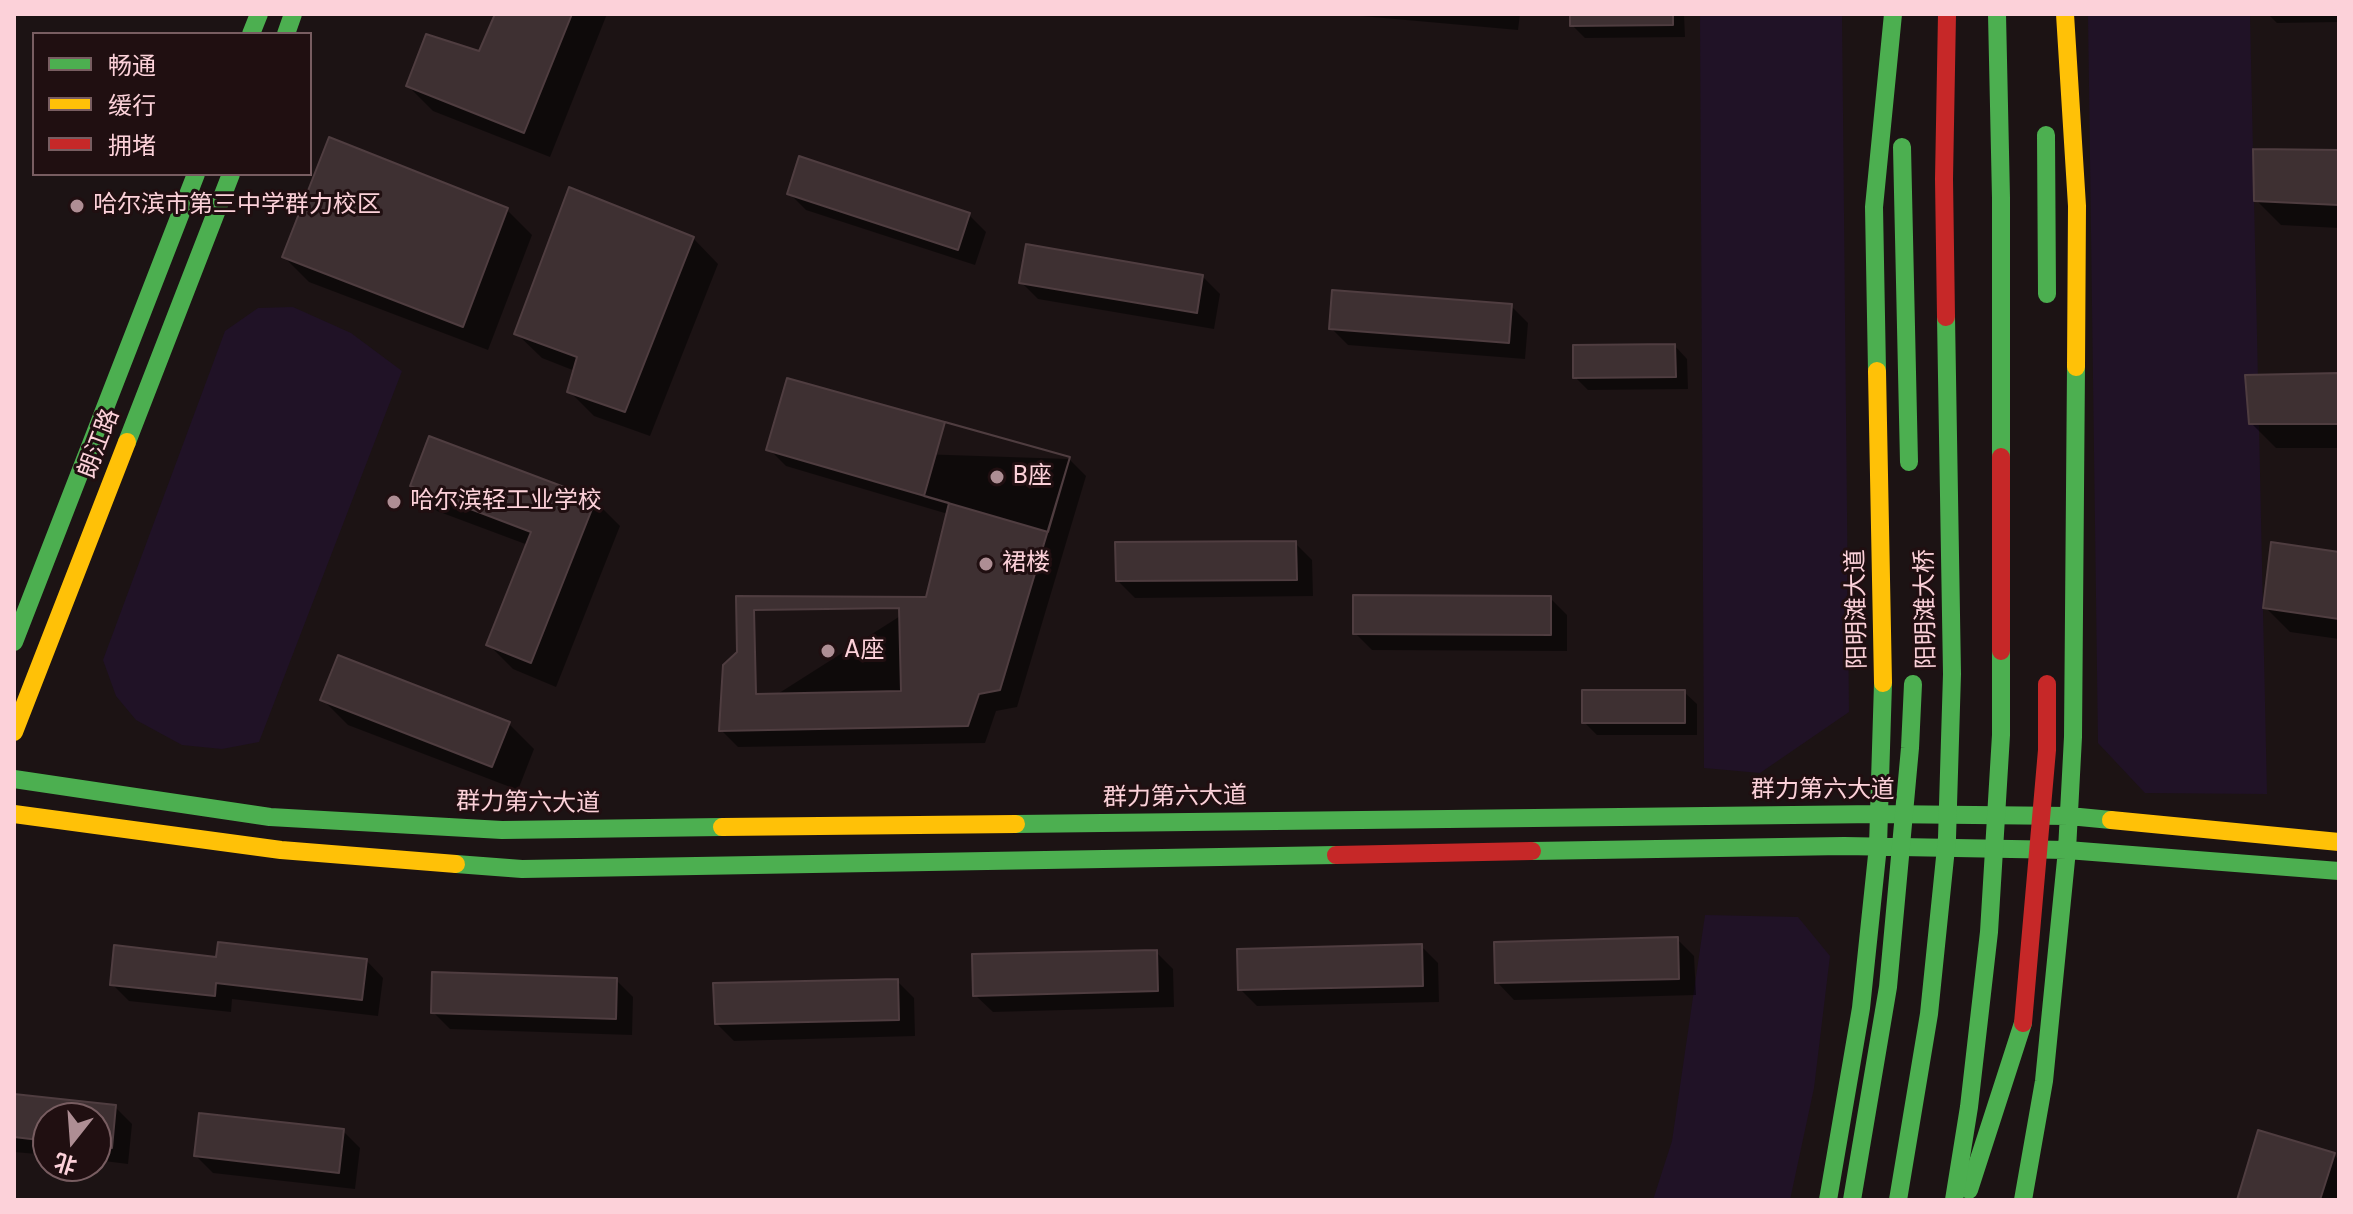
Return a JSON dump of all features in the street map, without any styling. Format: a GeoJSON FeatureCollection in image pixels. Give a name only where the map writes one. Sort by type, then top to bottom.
{"type":"FeatureCollection","features":[{"type":"Feature","properties":{"kind":"main road"},"geometry":{"type":"LineString","coordinates":[[1895,14],[1905,207],[1910,477]]}},
{"type":"Feature","properties":{"kind":"main road","name":"阳明滩大道"},"geometry":{"type":"LineString","coordinates":[[1828,1200],[1861,1008],[1878,846],[1883,705],[1874,207],[1895,14]]}},
{"type":"Feature","properties":{"kind":"main road","name":"阳明滩大桥"},"geometry":{"type":"LineString","coordinates":[[1898,1200],[1929,1014],[1947,838],[1952,674],[1944,179],[1947,14]]}},
{"type":"Feature","properties":{"kind":"main road"},"geometry":{"type":"LineString","coordinates":[[1954,1200],[1969,1107],[1989,932],[2001,735],[2001,198],[1997,14]]}},
{"type":"Feature","properties":{"kind":"main road"},"geometry":{"type":"LineString","coordinates":[[2048,44],[2049,14]]}},
{"type":"Feature","properties":{"kind":"main road"},"geometry":{"type":"LineString","coordinates":[[2023,1200],[2044,1081],[2067,850],[2073,737],[2077,206],[2065,14]]}},
{"type":"Feature","properties":{"kind":"main road"},"geometry":{"type":"LineString","coordinates":[[2047,120],[2047,305]]}},
{"type":"Feature","properties":{"kind":"main road","name":"朗江路"},"geometry":{"type":"LineString","coordinates":[[14,642],[195,176]]}},
{"type":"Feature","properties":{"kind":"main road","name":"朗江路"},"geometry":{"type":"LineString","coordinates":[[14,732],[230,176]]}},
{"type":"Feature","properties":{"kind":"main road"},"geometry":{"type":"LineString","coordinates":[[1852,1200],[1888,987],[1910,748],[1913,668]]}},
{"type":"Feature","properties":{"kind":"main road"},"geometry":{"type":"LineString","coordinates":[[2011,1123],[2047,750],[2047,670]]}},
{"type":"Feature","properties":{"kind":"main road","name":"群力第六大道"},"geometry":{"type":"LineString","coordinates":[[14,779],[270,817],[502,830],[1879,814],[2069,816],[2339,842]]}},
{"type":"Feature","properties":{"kind":"main road"},"geometry":{"type":"LineString","coordinates":[[14,814],[281,850],[522,869],[1878,846],[2067,850],[2339,871]]}},
{"type":"Feature","properties":{"kind":"main road"},"geometry":{"type":"LineString","coordinates":[[1888,987],[1889,1093]]}},
{"type":"Feature","properties":{"kind":"main road"},"geometry":{"type":"LineString","coordinates":[[1965,1200],[2023,1023]]}},
{"type":"Feature","properties":{"kind":"main road"},"geometry":{"type":"LineString","coordinates":[[1889,1139],[1889,1200]]}},
{"type":"Feature","properties":{"kind":"shaded area"},"geometry":{"type":"Polygon","coordinates":[[[1700,14],[1842,14],[1849,712],[1760,773],[1704,768],[1700,14]]]}},
{"type":"Feature","properties":{"kind":"shaded area"},"geometry":{"type":"Polygon","coordinates":[[[2088,14],[2250,14],[2267,794],[2145,793],[2098,743],[2088,14]]]}},
{"type":"Feature","properties":{"kind":"shaded area"},"geometry":{"type":"Polygon","coordinates":[[[293,307],[351,333],[402,371],[259,742],[222,749],[182,745],[136,720],[116,696],[103,660],[225,331],[258,308],[293,307]]]}},
{"type":"Feature","properties":{"kind":"shaded area"},"geometry":{"type":"Polygon","coordinates":[[[1705,915],[1798,917],[1830,956],[1814,1088],[1790,1200],[1653,1200],[1672,1141],[1705,915]]]}},
{"type":"Feature","properties":{"kind":"building"},"geometry":{"type":"Polygon","coordinates":[[[495,14],[572,14],[524,133],[406,86],[426,34],[479,51],[495,14]]]}},
{"type":"Feature","properties":{"kind":"building"},"geometry":{"type":"Polygon","coordinates":[[[1570,14],[1673,14],[1673,25],[1570,26],[1570,14]]]}},
{"type":"Feature","properties":{"kind":"building"},"geometry":{"type":"Polygon","coordinates":[[[329,137],[508,208],[463,327],[282,257],[329,137]]]}},
{"type":"Feature","properties":{"kind":"building"},"geometry":{"type":"Polygon","coordinates":[[[2253,149],[2339,150],[2339,205],[2254,201],[2253,149]]]}},
{"type":"Feature","properties":{"kind":"building"},"geometry":{"type":"Polygon","coordinates":[[[799,156],[970,213],[958,250],[787,194],[799,156]]]}},
{"type":"Feature","properties":{"kind":"building"},"geometry":{"type":"Polygon","coordinates":[[[569,187],[694,237],[625,412],[567,392],[577,357],[514,334],[569,187]]]}},
{"type":"Feature","properties":{"kind":"building"},"geometry":{"type":"Polygon","coordinates":[[[1026,244],[1203,275],[1197,313],[1019,283],[1026,244]]]}},
{"type":"Feature","properties":{"kind":"building"},"geometry":{"type":"Polygon","coordinates":[[[1332,290],[1512,304],[1509,343],[1329,329],[1332,290]]]}},
{"type":"Feature","properties":{"kind":"building"},"geometry":{"type":"Polygon","coordinates":[[[1675,344],[1676,377],[1573,378],[1573,345],[1675,344]]]}},
{"type":"Feature","properties":{"kind":"building"},"geometry":{"type":"Polygon","coordinates":[[[2339,373],[2339,424],[2249,424],[2245,375],[2339,373]]]}},
{"type":"Feature","properties":{"kind":"building","name":"裙楼"},"geometry":{"type":"Polygon","coordinates":[[[787,378],[1070,457],[1000,690],[979,694],[968,726],[719,731],[723,665],[737,652],[736,596],[926,597],[949,503],[766,450],[787,378]]]}},
{"type":"Feature","properties":{"kind":"building","name":"B座"},"geometry":{"type":"Polygon","coordinates":[[[945,422],[1070,457],[1048,532],[924,496],[945,422]]]}},
{"type":"Feature","properties":{"kind":"building"},"geometry":{"type":"Polygon","coordinates":[[[429,436],[596,499],[531,663],[486,645],[531,532],[410,486],[429,436]]]}},
{"type":"Feature","properties":{"kind":"building"},"geometry":{"type":"Polygon","coordinates":[[[1296,541],[1297,580],[1116,581],[1115,542],[1296,541]]]}},
{"type":"Feature","properties":{"kind":"building"},"geometry":{"type":"Polygon","coordinates":[[[2271,542],[2339,552],[2339,619],[2263,608],[2271,542]]]}},
{"type":"Feature","properties":{"kind":"building"},"geometry":{"type":"Polygon","coordinates":[[[1353,595],[1551,596],[1551,635],[1353,634],[1353,595]]]}},
{"type":"Feature","properties":{"kind":"building","name":"A座"},"geometry":{"type":"Polygon","coordinates":[[[899,608],[901,691],[756,694],[754,610],[899,608]]]}},
{"type":"Feature","properties":{"kind":"building"},"geometry":{"type":"Polygon","coordinates":[[[338,655],[510,722],[492,767],[320,700],[338,655]]]}},
{"type":"Feature","properties":{"kind":"building"},"geometry":{"type":"Polygon","coordinates":[[[1582,690],[1685,690],[1685,723],[1582,723],[1582,690]]]}},
{"type":"Feature","properties":{"kind":"building"},"geometry":{"type":"Polygon","coordinates":[[[1678,937],[1679,979],[1495,983],[1494,942],[1678,937]]]}},
{"type":"Feature","properties":{"kind":"building"},"geometry":{"type":"Polygon","coordinates":[[[218,942],[367,959],[362,1000],[216,983],[215,996],[110,985],[114,945],[216,957],[218,942]]]}},
{"type":"Feature","properties":{"kind":"building"},"geometry":{"type":"Polygon","coordinates":[[[1422,944],[1423,986],[1238,990],[1237,949],[1422,944]]]}},
{"type":"Feature","properties":{"kind":"building"},"geometry":{"type":"Polygon","coordinates":[[[1157,950],[1158,991],[973,996],[972,954],[1157,950]]]}},
{"type":"Feature","properties":{"kind":"building"},"geometry":{"type":"Polygon","coordinates":[[[432,972],[617,978],[616,1019],[431,1013],[432,972]]]}},
{"type":"Feature","properties":{"kind":"building"},"geometry":{"type":"Polygon","coordinates":[[[898,979],[899,1020],[715,1024],[713,983],[898,979]]]}},
{"type":"Feature","properties":{"kind":"building"},"geometry":{"type":"Polygon","coordinates":[[[14,1094],[88,1102],[32,1102],[32,1139],[14,1137],[14,1094]]]}},
{"type":"Feature","properties":{"kind":"building"},"geometry":{"type":"Polygon","coordinates":[[[112,1105],[116,1105],[112,1148],[112,1105]]]}},
{"type":"Feature","properties":{"kind":"building"},"geometry":{"type":"Polygon","coordinates":[[[199,1113],[344,1129],[339,1173],[194,1156],[199,1113]]]}},
{"type":"Feature","properties":{"kind":"building"},"geometry":{"type":"Polygon","coordinates":[[[2258,1130],[2335,1153],[2320,1200],[2237,1200],[2258,1130]]]}},
{"type":"Feature","properties":{"kind":"traffic: fast"},"geometry":{"type":"LineString","coordinates":[[252,32],[259,14]]}},
{"type":"Feature","properties":{"kind":"traffic: fast"},"geometry":{"type":"LineString","coordinates":[[287,32],[293,14]]}},
{"type":"Feature","properties":{"kind":"traffic: fast"},"geometry":{"type":"LineString","coordinates":[[1877,371],[1874,207],[1893,14]]}},
{"type":"Feature","properties":{"kind":"traffic: fast"},"geometry":{"type":"LineString","coordinates":[[1997,14],[2001,457]]}},
{"type":"Feature","properties":{"kind":"traffic: fast"},"geometry":{"type":"LineString","coordinates":[[2046,135],[2047,294]]}},
{"type":"Feature","properties":{"kind":"traffic: fast"},"geometry":{"type":"LineString","coordinates":[[1902,147],[1909,462]]}},
{"type":"Feature","properties":{"kind":"traffic: fast"},"geometry":{"type":"LineString","coordinates":[[14,642],[195,176]]}},
{"type":"Feature","properties":{"kind":"traffic: fast"},"geometry":{"type":"LineString","coordinates":[[127,442],[230,176]]}},
{"type":"Feature","properties":{"kind":"traffic: fast"},"geometry":{"type":"LineString","coordinates":[[1898,1200],[1929,1014],[1947,838],[1952,674],[1946,317]]}},
{"type":"Feature","properties":{"kind":"traffic: fast"},"geometry":{"type":"LineString","coordinates":[[2023,1200],[2044,1081],[2067,850],[2073,737],[2076,367]]}},
{"type":"Feature","properties":{"kind":"traffic: fast"},"geometry":{"type":"LineString","coordinates":[[1954,1200],[1969,1107],[1989,932],[2001,735],[2001,651]]}},
{"type":"Feature","properties":{"kind":"traffic: fast"},"geometry":{"type":"LineString","coordinates":[[1828,1200],[1861,1008],[1878,846],[1883,683]]}},
{"type":"Feature","properties":{"kind":"traffic: fast"},"geometry":{"type":"LineString","coordinates":[[1852,1200],[1888,987],[1913,684]]}},
{"type":"Feature","properties":{"kind":"traffic: fast"},"geometry":{"type":"LineString","coordinates":[[14,779],[270,817],[502,830],[722,827]]}},
{"type":"Feature","properties":{"kind":"traffic: fast"},"geometry":{"type":"LineString","coordinates":[[1016,824],[1879,814],[2069,816],[2111,820]]}},
{"type":"Feature","properties":{"kind":"traffic: fast"},"geometry":{"type":"LineString","coordinates":[[1532,851],[1844,846],[2067,850],[2339,871]]}},
{"type":"Feature","properties":{"kind":"traffic: fast"},"geometry":{"type":"LineString","coordinates":[[456,864],[522,869],[1336,855]]}},
{"type":"Feature","properties":{"kind":"traffic: fast"},"geometry":{"type":"LineString","coordinates":[[1969,1190],[2023,1023]]}},
{"type":"Feature","properties":{"kind":"traffic: slow"},"geometry":{"type":"LineString","coordinates":[[2065,14],[2077,206],[2076,367]]}},
{"type":"Feature","properties":{"kind":"traffic: slow"},"geometry":{"type":"LineString","coordinates":[[1877,371],[1883,683]]}},
{"type":"Feature","properties":{"kind":"traffic: slow"},"geometry":{"type":"LineString","coordinates":[[14,732],[127,442]]}},
{"type":"Feature","properties":{"kind":"traffic: slow"},"geometry":{"type":"LineString","coordinates":[[14,814],[281,850],[456,864]]}},
{"type":"Feature","properties":{"kind":"traffic: slow"},"geometry":{"type":"LineString","coordinates":[[2111,820],[2339,842]]}},
{"type":"Feature","properties":{"kind":"traffic: slow"},"geometry":{"type":"LineString","coordinates":[[722,827],[1016,824]]}},
{"type":"Feature","properties":{"kind":"traffic: jam"},"geometry":{"type":"LineString","coordinates":[[1946,317],[1944,179],[1947,14]]}},
{"type":"Feature","properties":{"kind":"traffic: jam"},"geometry":{"type":"LineString","coordinates":[[2001,457],[2001,651]]}},
{"type":"Feature","properties":{"kind":"traffic: jam"},"geometry":{"type":"LineString","coordinates":[[2023,1023],[2047,750],[2047,684]]}},
{"type":"Feature","properties":{"kind":"traffic: jam"},"geometry":{"type":"LineString","coordinates":[[1336,855],[1532,851]]}},
{"type":"Feature","properties":{"kind":"place","name":"哈尔滨市第三中学群力校区"},"geometry":{"type":"Point","coordinates":[77,206]}},
{"type":"Feature","properties":{"kind":"place","name":"B座"},"geometry":{"type":"Point","coordinates":[997,477]}},
{"type":"Feature","properties":{"kind":"place","name":"哈尔滨轻工业学校"},"geometry":{"type":"Point","coordinates":[394,502]}},
{"type":"Feature","properties":{"kind":"place","name":"裙楼"},"geometry":{"type":"Point","coordinates":[986,564]}},
{"type":"Feature","properties":{"kind":"place","name":"A座"},"geometry":{"type":"Point","coordinates":[828,651]}}]}
